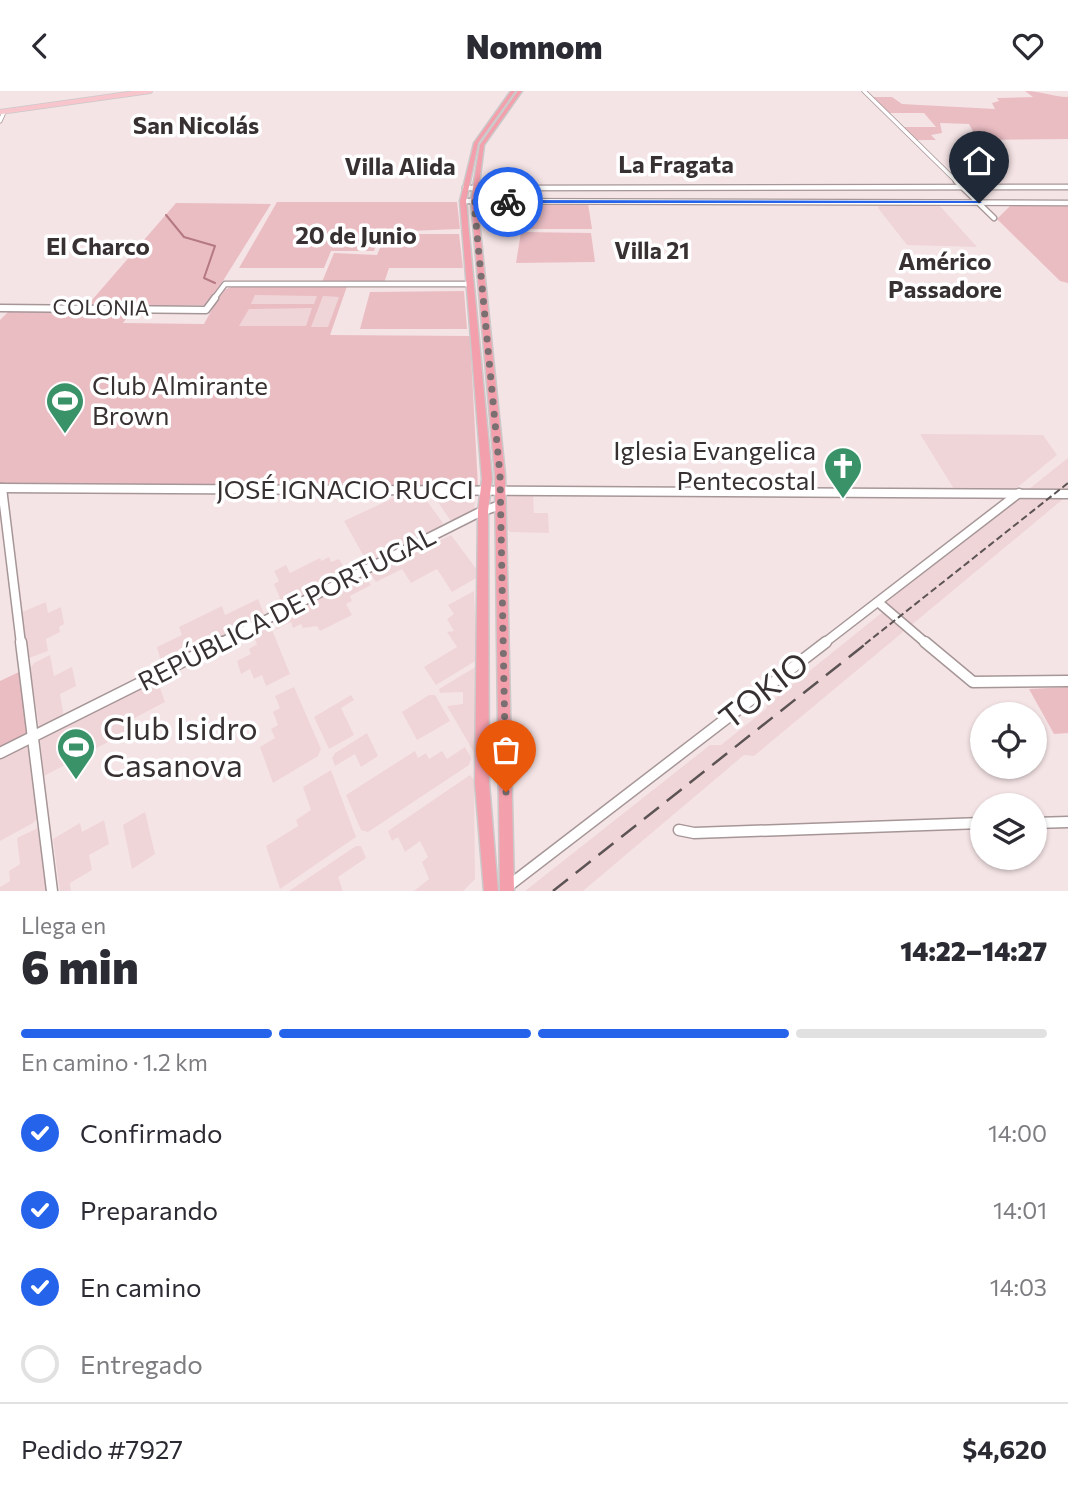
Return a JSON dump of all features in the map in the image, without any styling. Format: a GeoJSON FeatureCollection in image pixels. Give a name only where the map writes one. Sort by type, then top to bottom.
{"type":"FeatureCollection","features":[{"type":"Feature","properties":{"kind":"highway"},"geometry":{"type":"LineString","coordinates":[[491,891],[482,783],[483,511],[486,490],[463,201],[476,143],[513,91]]}},
{"type":"Feature","properties":{"kind":"highway"},"geometry":{"type":"LineString","coordinates":[[507,889],[501,489],[474,202],[482,145],[520,91]]}},
{"type":"Feature","properties":{"kind":"highway"},"geometry":{"type":"LineString","coordinates":[[469,287],[483,289]]}},
{"type":"Feature","properties":{"kind":"main road"},"geometry":{"type":"LineString","coordinates":[[102,99],[140,91]]}},
{"type":"Feature","properties":{"kind":"main road"},"geometry":{"type":"LineString","coordinates":[[1,112],[152,91]]}},
{"type":"Feature","properties":{"kind":"main road"},"geometry":{"type":"LineString","coordinates":[[1,112],[131,94]]}},
{"type":"Feature","properties":{"kind":"main road"},"geometry":{"type":"LineString","coordinates":[[54,105],[75,102]]}},
{"type":"Feature","properties":{"kind":"main road"},"geometry":{"type":"LineString","coordinates":[[473,333],[487,332]]}},
{"type":"Feature","properties":{"kind":"street"},"geometry":{"type":"LineString","coordinates":[[0,121],[1,112],[152,91]]}},
{"type":"Feature","properties":{"kind":"street"},"geometry":{"type":"LineString","coordinates":[[864,91],[994,218]]}},
{"type":"Feature","properties":{"kind":"street"},"geometry":{"type":"LineString","coordinates":[[465,188],[476,185],[1068,187]]}},
{"type":"Feature","properties":{"kind":"street"},"geometry":{"type":"LineString","coordinates":[[1049,187],[1068,203]]}},
{"type":"Feature","properties":{"kind":"street"},"geometry":{"type":"LineString","coordinates":[[463,201],[1068,203]]}},
{"type":"Feature","properties":{"kind":"street","name":"COLONIA"},"geometry":{"type":"LineString","coordinates":[[0,307],[202,310],[210,307],[225,284],[469,287]]}},
{"type":"Feature","properties":{"kind":"street"},"geometry":{"type":"LineString","coordinates":[[1,488],[35,735],[52,891]]}},
{"type":"Feature","properties":{"kind":"street","name":"JOSÉ IGNACIO RUCCI"},"geometry":{"type":"LineString","coordinates":[[1,488],[1068,494]]}},
{"type":"Feature","properties":{"kind":"street","name":"TOKIO"},"geometry":{"type":"LineString","coordinates":[[507,889],[1020,493]]}},
{"type":"Feature","properties":{"kind":"street","name":"REPÚBLICA DE PORTUGAL"},"geometry":{"type":"LineString","coordinates":[[0,753],[483,511],[500,505]]}},
{"type":"Feature","properties":{"kind":"street"},"geometry":{"type":"LineString","coordinates":[[878,602],[973,682],[1068,681]]}},
{"type":"Feature","properties":{"kind":"street"},"geometry":{"type":"LineString","coordinates":[[679,830],[694,834],[970,823]]}},
{"type":"Feature","properties":{"kind":"street"},"geometry":{"type":"LineString","coordinates":[[1047,823],[1068,823]]}},
{"type":"Feature","properties":{"kind":"shaded area"},"geometry":{"type":"Polygon","coordinates":[[[1025,91],[1068,97],[1068,139],[977,140],[971,138],[975,135],[969,124],[940,123],[942,133],[931,135],[936,140],[915,140],[903,127],[936,127],[924,113],[887,113],[872,97],[892,97],[902,104],[995,109],[992,103],[999,101],[997,98],[1033,97],[1025,91]]]}},
{"type":"Feature","properties":{"kind":"shaded area"},"geometry":{"type":"Polygon","coordinates":[[[277,202],[457,202],[460,229],[381,232],[374,251],[331,251],[324,268],[239,268],[277,202]]]}},
{"type":"Feature","properties":{"kind":"shaded area"},"geometry":{"type":"Polygon","coordinates":[[[503,202],[588,203],[592,229],[514,229],[513,212],[503,212],[503,202]]]}},
{"type":"Feature","properties":{"kind":"shaded area"},"geometry":{"type":"Polygon","coordinates":[[[176,203],[271,204],[208,305],[86,307],[176,203]]]}},
{"type":"Feature","properties":{"kind":"shaded area"},"geometry":{"type":"Polygon","coordinates":[[[880,204],[939,205],[977,247],[907,245],[878,208],[880,204]]]}},
{"type":"Feature","properties":{"kind":"shaded area"},"geometry":{"type":"Polygon","coordinates":[[[1011,205],[1068,205],[1068,283],[1060,281],[997,219],[1011,205]]]}},
{"type":"Feature","properties":{"kind":"shaded area"},"geometry":{"type":"Polygon","coordinates":[[[521,232],[591,233],[595,262],[516,263],[521,232]]]}},
{"type":"Feature","properties":{"kind":"shaded area"},"geometry":{"type":"Polygon","coordinates":[[[386,234],[459,234],[463,268],[389,268],[384,283],[322,282],[334,253],[377,255],[386,234]]]}},
{"type":"Feature","properties":{"kind":"shaded area"},"geometry":{"type":"Polygon","coordinates":[[[234,286],[347,286],[330,335],[470,336],[478,487],[0,485],[0,320],[11,309],[132,311],[123,323],[204,324],[223,290],[234,286]],[[255,295],[251,304],[314,304],[317,296],[255,295]],[[323,296],[311,327],[328,327],[339,297],[323,296]],[[312,308],[249,309],[239,326],[306,326],[312,308]]]}},
{"type":"Feature","properties":{"kind":"shaded area"},"geometry":{"type":"Polygon","coordinates":[[[347,286],[330,335],[198,335],[223,290],[347,286]]]}},
{"type":"Feature","properties":{"kind":"shaded area"},"geometry":{"type":"Polygon","coordinates":[[[464,291],[467,329],[360,329],[370,292],[464,291]]]}},
{"type":"Feature","properties":{"kind":"shaded area"},"geometry":{"type":"Polygon","coordinates":[[[920,434],[1043,435],[1057,455],[1013,491],[954,489],[920,434]]]}},
{"type":"Feature","properties":{"kind":"shaded area"},"geometry":{"type":"Polygon","coordinates":[[[1068,458],[1068,495],[754,756],[744,755],[583,891],[525,891],[710,745],[721,745],[889,607],[887,602],[1068,458]]]}},
{"type":"Feature","properties":{"kind":"shaded area"},"geometry":{"type":"Polygon","coordinates":[[[476,492],[474,511],[451,521],[433,495],[476,492]]]}},
{"type":"Feature","properties":{"kind":"shaded area"},"geometry":{"type":"Polygon","coordinates":[[[421,493],[443,523],[441,526],[367,562],[344,521],[402,494],[421,493]]]}},
{"type":"Feature","properties":{"kind":"shaded area"},"geometry":{"type":"Polygon","coordinates":[[[509,493],[533,493],[534,513],[548,513],[549,533],[510,532],[507,529],[506,496],[509,493]]]}},
{"type":"Feature","properties":{"kind":"shaded area"},"geometry":{"type":"Polygon","coordinates":[[[451,535],[477,570],[478,577],[452,592],[437,569],[411,583],[402,569],[376,582],[371,574],[451,535]]]}},
{"type":"Feature","properties":{"kind":"shaded area"},"geometry":{"type":"Polygon","coordinates":[[[329,557],[331,562],[339,559],[345,569],[359,562],[362,566],[270,612],[267,605],[280,598],[274,584],[279,581],[274,571],[286,565],[290,573],[320,558],[321,561],[329,557]]]}},
{"type":"Feature","properties":{"kind":"shaded area"},"geometry":{"type":"Polygon","coordinates":[[[362,574],[371,585],[350,596],[352,601],[346,604],[352,615],[320,631],[317,626],[303,628],[301,624],[293,628],[291,622],[277,629],[275,620],[362,574]]]}},
{"type":"Feature","properties":{"kind":"shaded area"},"geometry":{"type":"Polygon","coordinates":[[[474,591],[477,660],[436,685],[424,667],[457,647],[447,632],[454,631],[447,619],[454,614],[448,605],[474,591]]]}},
{"type":"Feature","properties":{"kind":"shaded area"},"geometry":{"type":"Polygon","coordinates":[[[258,599],[263,618],[162,665],[157,647],[182,635],[179,627],[222,606],[225,615],[258,599]]]}},
{"type":"Feature","properties":{"kind":"shaded area"},"geometry":{"type":"Polygon","coordinates":[[[46,602],[48,613],[61,607],[64,624],[59,627],[60,632],[46,639],[48,651],[29,658],[22,612],[46,602]]]}},
{"type":"Feature","properties":{"kind":"shaded area"},"geometry":{"type":"Polygon","coordinates":[[[263,624],[270,625],[290,674],[266,686],[262,675],[254,679],[250,669],[241,674],[237,661],[251,654],[249,649],[257,644],[251,630],[263,624]]]}},
{"type":"Feature","properties":{"kind":"shaded area"},"geometry":{"type":"Polygon","coordinates":[[[50,655],[54,676],[72,667],[76,686],[60,694],[64,717],[42,727],[39,726],[30,669],[34,663],[50,655]]]}},
{"type":"Feature","properties":{"kind":"shaded area"},"geometry":{"type":"Polygon","coordinates":[[[477,666],[475,754],[447,706],[463,704],[463,692],[440,693],[439,689],[477,666]]]}},
{"type":"Feature","properties":{"kind":"shaded area"},"geometry":{"type":"Polygon","coordinates":[[[19,672],[28,735],[0,749],[0,681],[19,672]]]}},
{"type":"Feature","properties":{"kind":"shaded area"},"geometry":{"type":"Polygon","coordinates":[[[157,679],[165,702],[125,723],[127,732],[44,776],[40,739],[42,736],[157,679]]]}},
{"type":"Feature","properties":{"kind":"shaded area"},"geometry":{"type":"Polygon","coordinates":[[[294,687],[321,749],[318,756],[273,783],[260,747],[275,738],[271,729],[278,725],[273,712],[280,708],[275,696],[294,687]]]}},
{"type":"Feature","properties":{"kind":"shaded area"},"geometry":{"type":"Polygon","coordinates":[[[1068,687],[1068,733],[1054,734],[1047,721],[1047,702],[1036,702],[1029,689],[1068,687]]]}},
{"type":"Feature","properties":{"kind":"shaded area"},"geometry":{"type":"Polygon","coordinates":[[[351,695],[354,700],[341,708],[354,735],[329,749],[314,717],[351,695]]]}},
{"type":"Feature","properties":{"kind":"shaded area"},"geometry":{"type":"Polygon","coordinates":[[[429,695],[435,695],[450,721],[417,740],[402,712],[429,695]]]}},
{"type":"Feature","properties":{"kind":"shaded area"},"geometry":{"type":"Polygon","coordinates":[[[367,733],[378,756],[361,767],[355,754],[335,766],[332,758],[335,753],[367,733]]]}},
{"type":"Feature","properties":{"kind":"shaded area"},"geometry":{"type":"Polygon","coordinates":[[[27,744],[30,746],[39,816],[33,823],[0,841],[0,757],[27,744]]]}},
{"type":"Feature","properties":{"kind":"shaded area"},"geometry":{"type":"Polygon","coordinates":[[[465,747],[471,758],[469,765],[368,832],[361,830],[346,795],[415,751],[418,758],[426,753],[429,759],[442,751],[447,759],[465,747]]]}},
{"type":"Feature","properties":{"kind":"shaded area"},"geometry":{"type":"Polygon","coordinates":[[[331,770],[356,837],[280,889],[266,846],[298,826],[296,820],[311,810],[303,787],[331,770]]]}},
{"type":"Feature","properties":{"kind":"shaded area"},"geometry":{"type":"Polygon","coordinates":[[[470,775],[474,780],[475,879],[463,891],[414,891],[429,879],[422,862],[428,857],[420,841],[405,852],[398,837],[392,841],[388,831],[470,775]]]}},
{"type":"Feature","properties":{"kind":"shaded area"},"geometry":{"type":"Polygon","coordinates":[[[145,812],[155,854],[132,869],[123,825],[145,812]]]}},
{"type":"Feature","properties":{"kind":"shaded area"},"geometry":{"type":"Polygon","coordinates":[[[104,820],[109,844],[89,855],[92,870],[70,883],[71,891],[60,891],[53,839],[80,823],[82,832],[104,820]]]}},
{"type":"Feature","properties":{"kind":"shaded area"},"geometry":{"type":"Polygon","coordinates":[[[38,828],[47,891],[0,891],[0,887],[10,881],[9,871],[20,864],[17,838],[38,828]]]}},
{"type":"Feature","properties":{"kind":"shaded area"},"geometry":{"type":"Polygon","coordinates":[[[356,846],[361,846],[366,858],[338,877],[343,891],[289,891],[356,846]]]}},
{"type":"Feature","properties":{"kind":"waterway"},"geometry":{"type":"LineString","coordinates":[[166,215],[184,237],[215,246],[204,278],[215,283]]}},
{"type":"Feature","properties":{"kind":"railway"},"geometry":{"type":"LineString","coordinates":[[865,644],[1068,483]]}},
{"type":"Feature","properties":{"kind":"railway"},"geometry":{"type":"LineString","coordinates":[[553,891],[868,642]]}},
{"type":"Feature","properties":{"kind":"way so far"},"geometry":{"type":"LineString","coordinates":[[506,792],[501,489],[474,202],[508,202]]}},
{"type":"Feature","properties":{"kind":"place","name":"Club Almirante Brown"},"geometry":{"type":"Point","coordinates":[65,435]}},
{"type":"Feature","properties":{"kind":"place","name":"Iglesia Evangelica Pentecostal"},"geometry":{"type":"Point","coordinates":[843,500]}},
{"type":"Feature","properties":{"kind":"place","name":"Club Isidro Casanova"},"geometry":{"type":"Point","coordinates":[76,781]}},
{"type":"Feature","properties":{"kind":"district","name":"San Nicolás"},"geometry":{"type":"Point","coordinates":[196,126]}},
{"type":"Feature","properties":{"kind":"district","name":"La Fragata"},"geometry":{"type":"Point","coordinates":[676,165]}},
{"type":"Feature","properties":{"kind":"district","name":"Villa Alida"},"geometry":{"type":"Point","coordinates":[400,167]}},
{"type":"Feature","properties":{"kind":"district","name":"20 de Junio"},"geometry":{"type":"Point","coordinates":[356,236]}},
{"type":"Feature","properties":{"kind":"district","name":"El Charco"},"geometry":{"type":"Point","coordinates":[98,247]}},
{"type":"Feature","properties":{"kind":"district","name":"Villa 21"},"geometry":{"type":"Point","coordinates":[652,251]}},
{"type":"Feature","properties":{"kind":"district","name":"Américo Passadore"},"geometry":{"type":"Point","coordinates":[945,276]}},
{"type":"Feature","properties":{"kind":"route"},"geometry":{"type":"LineString","coordinates":[[508,202],[979,203]]}}]}
